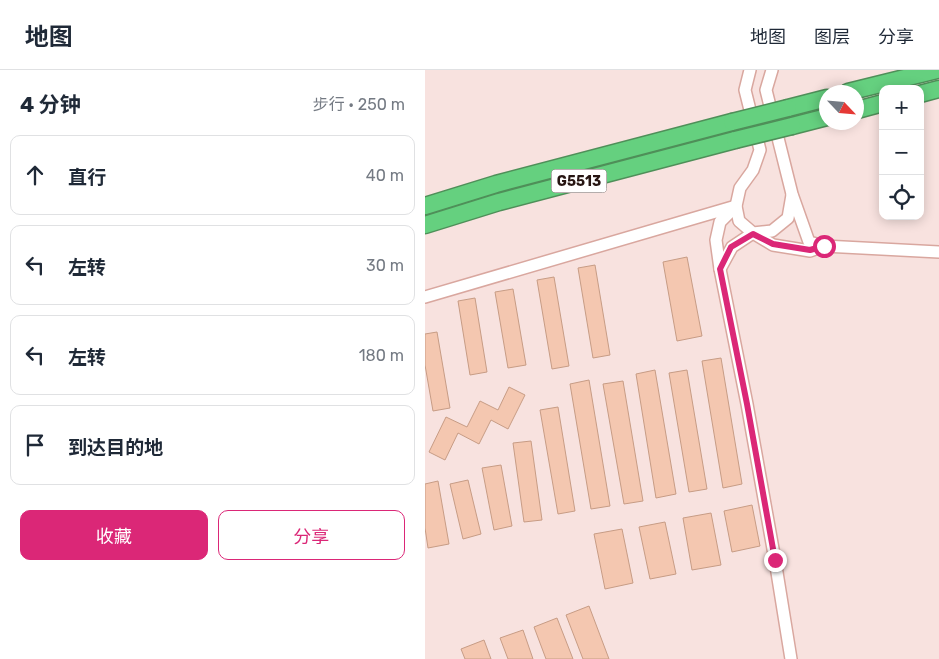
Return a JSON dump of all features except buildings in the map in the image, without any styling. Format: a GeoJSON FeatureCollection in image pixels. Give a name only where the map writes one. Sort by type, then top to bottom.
{"type":"FeatureCollection","features":[{"type":"Feature","properties":{"kind":"highway"},"geometry":{"type":"LineString","coordinates":[[864,88],[937,70]]}},
{"type":"Feature","properties":{"kind":"highway"},"geometry":{"type":"LineString","coordinates":[[924,93],[939,89]]}},
{"type":"Feature","properties":{"kind":"highway","name":"G5513"},"geometry":{"type":"LineString","coordinates":[[425,206],[496,184],[819,100]]}},
{"type":"Feature","properties":{"kind":"highway"},"geometry":{"type":"LineString","coordinates":[[864,108],[879,104]]}},
{"type":"Feature","properties":{"kind":"highway","name":"G5513"},"geometry":{"type":"LineString","coordinates":[[425,225],[499,202],[819,119]]}},
{"type":"Feature","properties":{"kind":"street"},"geometry":{"type":"LineString","coordinates":[[750,70],[745,90],[760,150],[753,170],[740,188],[736,206],[739,222],[753,234],[773,244],[810,250],[824,246]]}},
{"type":"Feature","properties":{"kind":"street"},"geometry":{"type":"LineString","coordinates":[[772,70],[766,90],[792,194],[809,242],[824,246],[939,252]]}},
{"type":"Feature","properties":{"kind":"street"},"geometry":{"type":"LineString","coordinates":[[720,269],[731,247],[753,234],[771,231],[788,218],[792,194]]}},
{"type":"Feature","properties":{"kind":"street"},"geometry":{"type":"LineString","coordinates":[[736,206],[720,222],[716,240],[775,560],[791,659]]}},
{"type":"Feature","properties":{"kind":"street"},"geometry":{"type":"LineString","coordinates":[[425,297],[736,206]]}},
{"type":"Feature","properties":{"kind":"route"},"geometry":{"type":"LineString","coordinates":[[775,560],[720,269],[731,247],[753,234],[773,244],[810,250],[824,246]]}}]}
